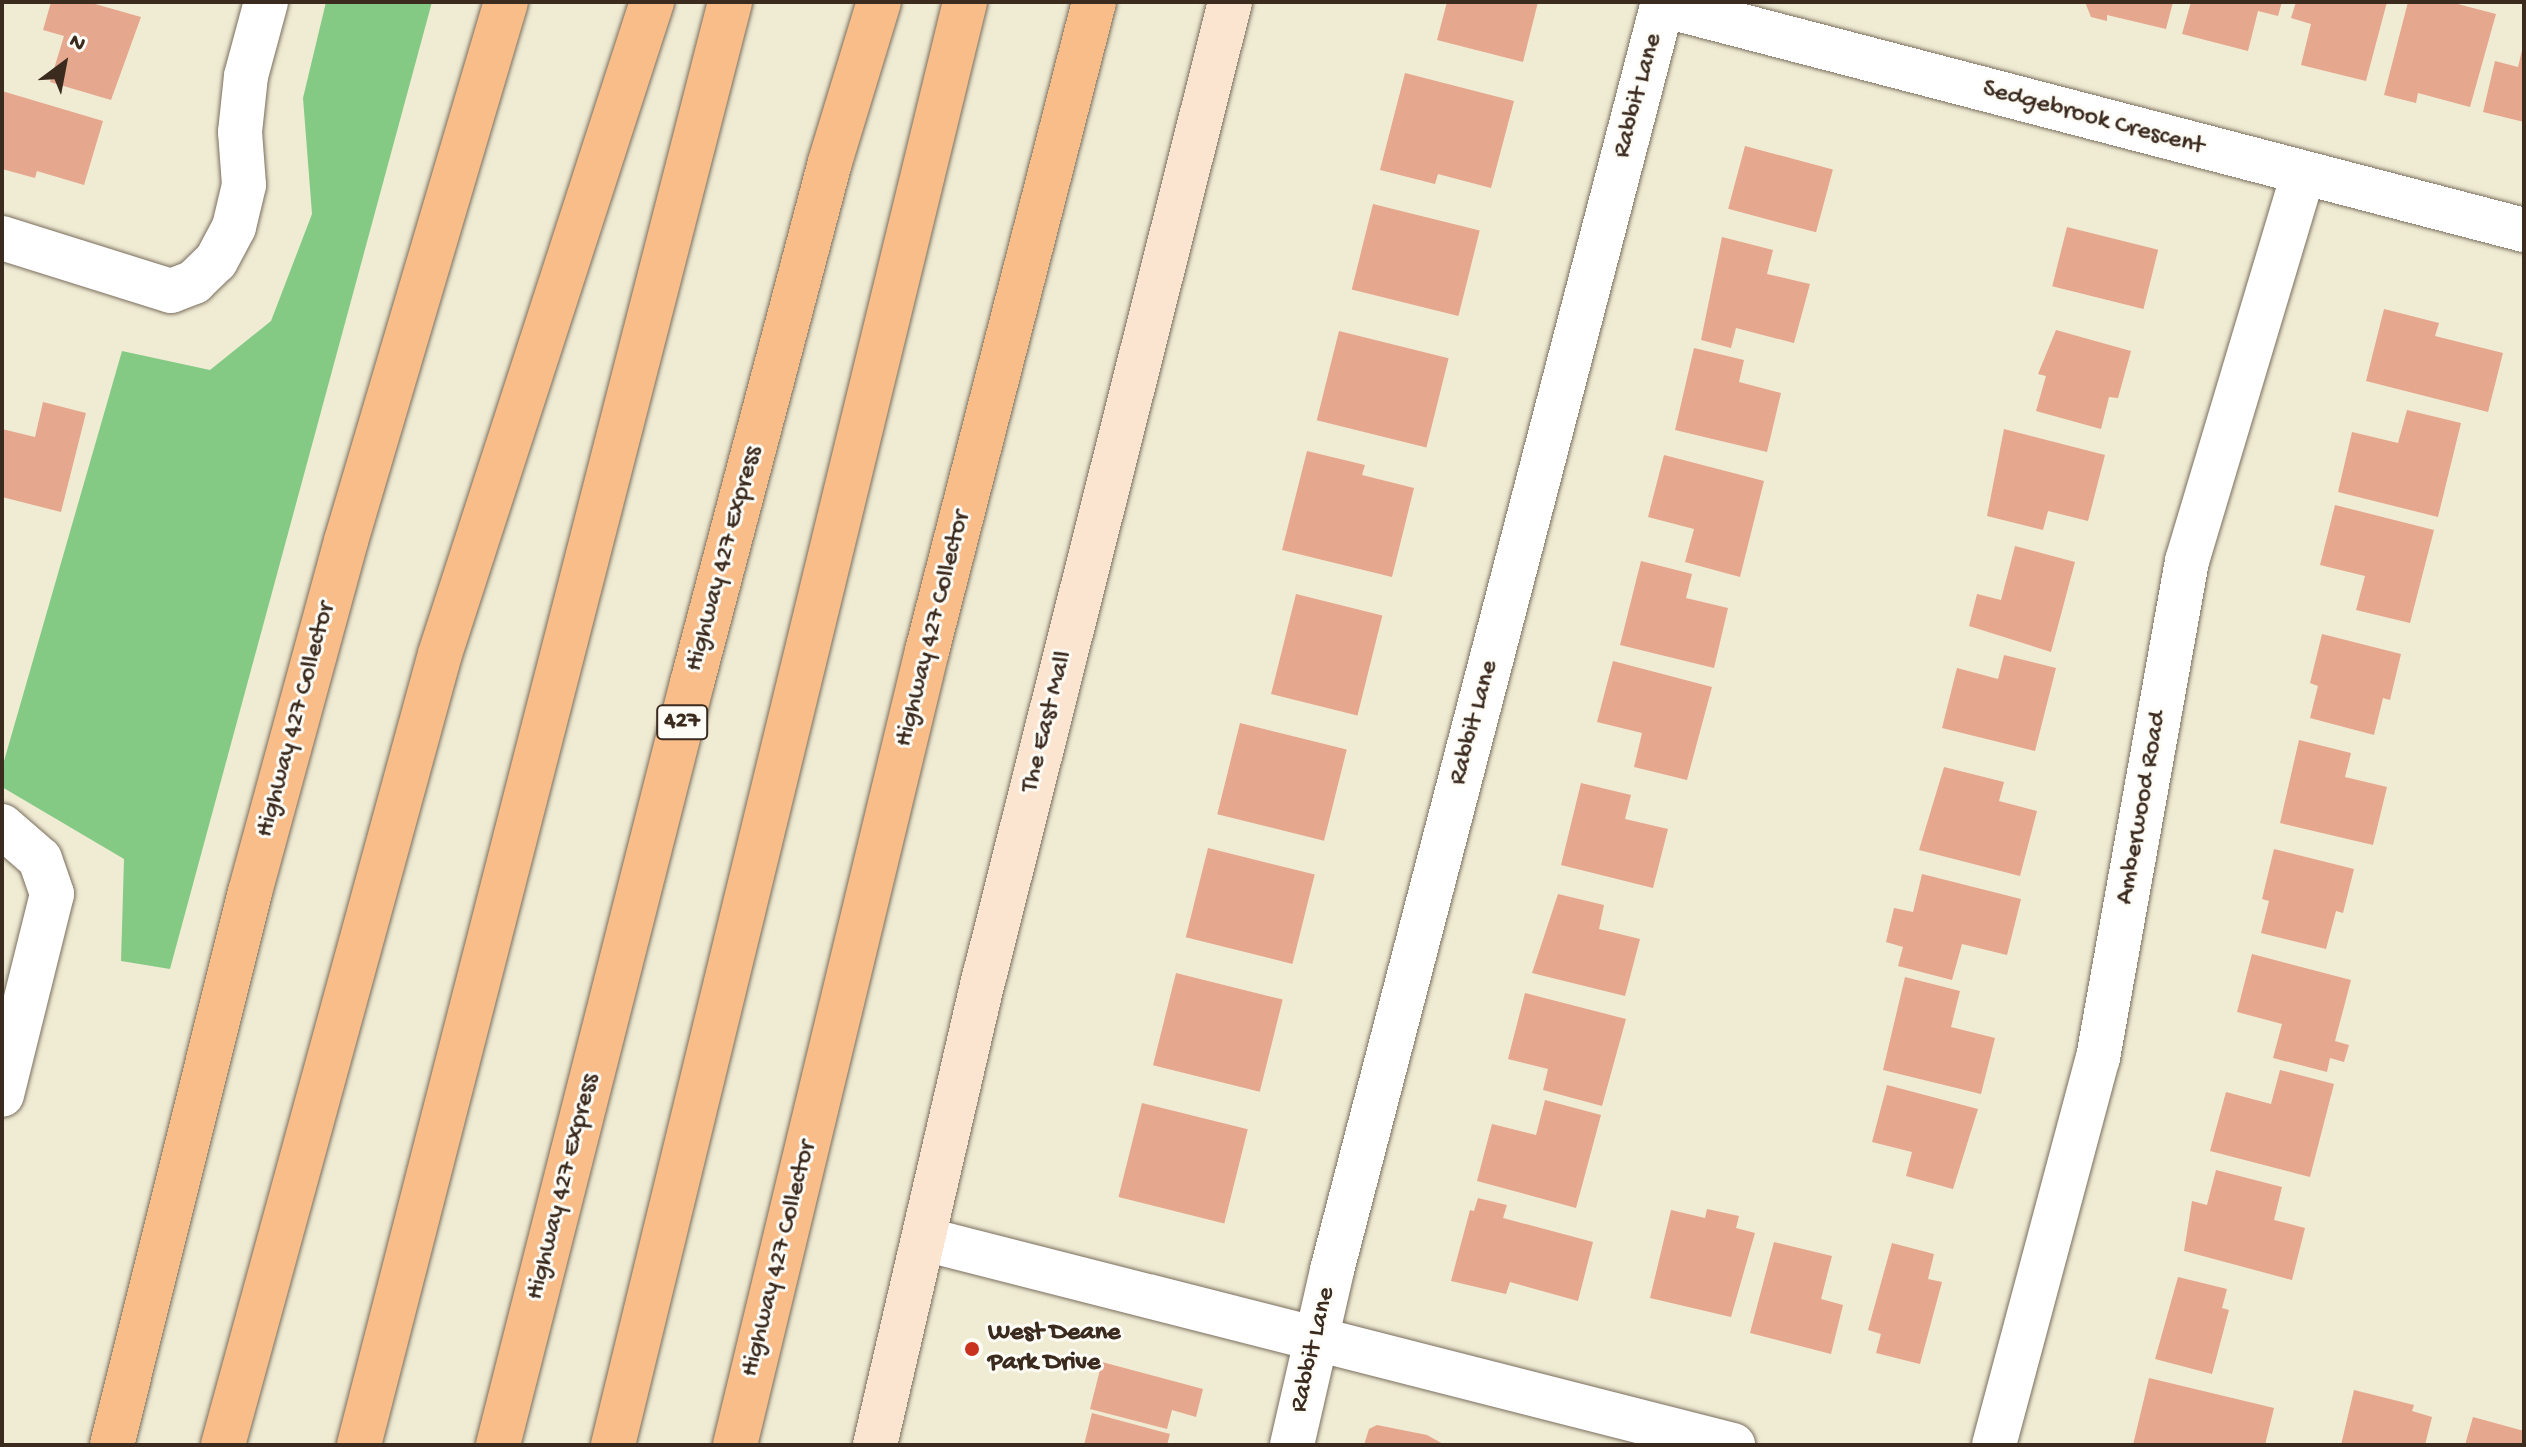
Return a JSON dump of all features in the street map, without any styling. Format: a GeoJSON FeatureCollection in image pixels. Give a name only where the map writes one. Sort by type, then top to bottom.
{"type":"FeatureCollection","features":[{"type":"Feature","properties":{"kind":"highway","name":"Highway 427 Collector"},"geometry":{"type":"LineString","coordinates":[[112,1445],[258,862],[346,541],[506,2]]}},
{"type":"Feature","properties":{"kind":"highway"},"geometry":{"type":"LineString","coordinates":[[223,1445],[440,654],[652,2]]}},
{"type":"Feature","properties":{"kind":"highway"},"geometry":{"type":"LineString","coordinates":[[359,1445],[730,2]]}},
{"type":"Feature","properties":{"kind":"highway","name":"Highway 427 Express"},"geometry":{"type":"LineString","coordinates":[[498,1445],[696,668],[830,162],[879,2]]}},
{"type":"Feature","properties":{"kind":"highway"},"geometry":{"type":"LineString","coordinates":[[613,1445],[965,2]]}},
{"type":"Feature","properties":{"kind":"highway","name":"Highway 427 Collector"},"geometry":{"type":"LineString","coordinates":[[735,1445],[927,651],[1094,2]]}},
{"type":"Feature","properties":{"kind":"main road","name":"The East Mall"},"geometry":{"type":"LineString","coordinates":[[875,1445],[988,958],[1230,2]]}},
{"type":"Feature","properties":{"kind":"street"},"geometry":{"type":"LineString","coordinates":[[2,238],[139,284],[171,291],[194,282],[216,261],[234,227],[244,185],[240,132],[246,76],[266,2]]}},
{"type":"Feature","properties":{"kind":"street","name":"Sedgebrook Crescent"},"geometry":{"type":"LineString","coordinates":[[1663,3],[2524,230]]}},
{"type":"Feature","properties":{"kind":"street","name":"Rabbit Lane"},"geometry":{"type":"LineString","coordinates":[[1292,1445],[1663,3]]}},
{"type":"Feature","properties":{"kind":"street","name":"Amberwood Road"},"geometry":{"type":"LineString","coordinates":[[1994,1445],[2098,1058],[2187,561],[2303,174]]}},
{"type":"Feature","properties":{"kind":"street"},"geometry":{"type":"LineString","coordinates":[[2,826],[40,859],[52,894],[2,1095]]}},
{"type":"Feature","properties":{"kind":"street"},"geometry":{"type":"LineString","coordinates":[[924,1239],[1733,1445]]}},
{"type":"Feature","properties":{"kind":"green space"},"geometry":{"type":"Polygon","coordinates":[[[326,2],[432,2],[170,969],[121,961],[124,859],[2,787],[2,768],[122,351],[210,370],[271,321],[312,214],[303,98],[326,2]]]}},
{"type":"Feature","properties":{"kind":"building"},"geometry":{"type":"Polygon","coordinates":[[[51,2],[88,2],[141,17],[111,100],[50,82],[64,36],[43,30],[51,2]]]}},
{"type":"Feature","properties":{"kind":"building"},"geometry":{"type":"Polygon","coordinates":[[[1447,2],[1538,2],[1523,62],[1437,40],[1447,2]]]}},
{"type":"Feature","properties":{"kind":"building"},"geometry":{"type":"Polygon","coordinates":[[[2085,2],[2173,2],[2166,29],[2107,15],[2107,21],[2091,17],[2085,2]]]}},
{"type":"Feature","properties":{"kind":"building"},"geometry":{"type":"Polygon","coordinates":[[[2191,2],[2282,2],[2278,16],[2258,11],[2248,51],[2182,34],[2191,2]]]}},
{"type":"Feature","properties":{"kind":"building"},"geometry":{"type":"Polygon","coordinates":[[[2296,2],[2387,2],[2366,81],[2301,65],[2311,24],[2291,18],[2296,2]]]}},
{"type":"Feature","properties":{"kind":"building"},"geometry":{"type":"Polygon","coordinates":[[[2408,2],[2450,2],[2496,14],[2470,107],[2418,93],[2416,103],[2384,95],[2408,2]]]}},
{"type":"Feature","properties":{"kind":"building"},"geometry":{"type":"Polygon","coordinates":[[[2523,46],[2524,122],[2483,112],[2495,61],[2518,67],[2523,46]]]}},
{"type":"Feature","properties":{"kind":"building"},"geometry":{"type":"Polygon","coordinates":[[[1405,73],[1514,101],[1491,188],[1438,174],[1435,184],[1380,170],[1405,73]]]}},
{"type":"Feature","properties":{"kind":"building"},"geometry":{"type":"Polygon","coordinates":[[[2,91],[103,121],[84,185],[37,171],[35,178],[2,169],[2,91]]]}},
{"type":"Feature","properties":{"kind":"building"},"geometry":{"type":"Polygon","coordinates":[[[1745,146],[1833,170],[1816,232],[1728,209],[1745,146]]]}},
{"type":"Feature","properties":{"kind":"building"},"geometry":{"type":"Polygon","coordinates":[[[1373,204],[1480,231],[1458,316],[1352,289],[1373,204]]]}},
{"type":"Feature","properties":{"kind":"building"},"geometry":{"type":"Polygon","coordinates":[[[2067,227],[2158,250],[2143,309],[2052,286],[2067,227]]]}},
{"type":"Feature","properties":{"kind":"building"},"geometry":{"type":"Polygon","coordinates":[[[1722,237],[1773,250],[1767,274],[1810,284],[1794,343],[1736,328],[1731,348],[1701,340],[1722,237]]]}},
{"type":"Feature","properties":{"kind":"building"},"geometry":{"type":"Polygon","coordinates":[[[2384,309],[2439,323],[2435,336],[2503,353],[2488,412],[2366,381],[2384,309]]]}},
{"type":"Feature","properties":{"kind":"building"},"geometry":{"type":"Polygon","coordinates":[[[2056,330],[2131,351],[2118,398],[2109,397],[2101,429],[2036,411],[2046,376],[2038,374],[2056,330]]]}},
{"type":"Feature","properties":{"kind":"building"},"geometry":{"type":"Polygon","coordinates":[[[1339,331],[1449,358],[1426,448],[1317,420],[1339,331]]]}},
{"type":"Feature","properties":{"kind":"building"},"geometry":{"type":"Polygon","coordinates":[[[1694,348],[1744,360],[1739,382],[1781,393],[1767,452],[1675,430],[1694,348]]]}},
{"type":"Feature","properties":{"kind":"building"},"geometry":{"type":"Polygon","coordinates":[[[43,402],[86,413],[61,512],[2,497],[2,429],[35,437],[43,402]]]}},
{"type":"Feature","properties":{"kind":"building"},"geometry":{"type":"Polygon","coordinates":[[[2407,410],[2461,423],[2438,517],[2338,492],[2352,432],[2398,443],[2407,410]]]}},
{"type":"Feature","properties":{"kind":"building"},"geometry":{"type":"Polygon","coordinates":[[[2004,429],[2105,455],[2088,521],[2048,511],[2043,530],[1987,516],[2004,429]]]}},
{"type":"Feature","properties":{"kind":"building"},"geometry":{"type":"Polygon","coordinates":[[[1307,451],[1365,465],[1362,475],[1414,488],[1392,577],[1282,550],[1307,451]]]}},
{"type":"Feature","properties":{"kind":"building"},"geometry":{"type":"Polygon","coordinates":[[[1664,455],[1764,481],[1740,577],[1685,562],[1694,529],[1648,517],[1664,455]]]}},
{"type":"Feature","properties":{"kind":"building"},"geometry":{"type":"Polygon","coordinates":[[[2335,505],[2434,530],[2410,623],[2356,610],[2365,576],[2320,565],[2335,505]]]}},
{"type":"Feature","properties":{"kind":"building"},"geometry":{"type":"Polygon","coordinates":[[[2015,546],[2075,562],[2051,652],[1969,626],[1977,594],[2001,600],[2015,546]]]}},
{"type":"Feature","properties":{"kind":"building"},"geometry":{"type":"Polygon","coordinates":[[[1641,561],[1692,574],[1686,598],[1728,608],[1714,668],[1620,645],[1641,561]]]}},
{"type":"Feature","properties":{"kind":"building"},"geometry":{"type":"Polygon","coordinates":[[[1296,594],[1382,616],[1357,715],[1271,694],[1296,594]]]}},
{"type":"Feature","properties":{"kind":"building"},"geometry":{"type":"Polygon","coordinates":[[[2322,634],[2401,654],[2390,700],[2383,698],[2374,735],[2310,718],[2318,686],[2310,683],[2322,634]]]}},
{"type":"Feature","properties":{"kind":"building"},"geometry":{"type":"Polygon","coordinates":[[[2004,655],[2056,668],[2035,751],[1942,728],[1957,668],[1998,679],[2004,655]]]}},
{"type":"Feature","properties":{"kind":"building"},"geometry":{"type":"Polygon","coordinates":[[[1613,661],[1712,687],[1687,780],[1634,767],[1642,733],[1597,722],[1613,661]]]}},
{"type":"Feature","properties":{"kind":"building"},"geometry":{"type":"Polygon","coordinates":[[[1240,723],[1347,750],[1324,841],[1217,814],[1240,723]]]}},
{"type":"Feature","properties":{"kind":"building"},"geometry":{"type":"Polygon","coordinates":[[[2299,740],[2351,753],[2345,777],[2387,787],[2373,845],[2280,823],[2299,740]]]}},
{"type":"Feature","properties":{"kind":"building"},"geometry":{"type":"Polygon","coordinates":[[[1944,767],[2004,782],[1999,801],[2037,811],[2020,876],[1919,850],[1944,767]]]}},
{"type":"Feature","properties":{"kind":"building"},"geometry":{"type":"Polygon","coordinates":[[[1581,783],[1631,795],[1625,819],[1668,829],[1653,888],[1561,865],[1581,783]]]}},
{"type":"Feature","properties":{"kind":"building"},"geometry":{"type":"Polygon","coordinates":[[[1208,848],[1315,875],[1292,964],[1186,937],[1208,848]]]}},
{"type":"Feature","properties":{"kind":"building"},"geometry":{"type":"Polygon","coordinates":[[[2274,849],[2354,869],[2343,913],[2336,911],[2326,949],[2261,933],[2269,901],[2262,899],[2274,849]]]}},
{"type":"Feature","properties":{"kind":"building"},"geometry":{"type":"Polygon","coordinates":[[[1922,874],[2021,899],[2007,955],[1962,944],[1952,980],[1898,966],[1903,947],[1886,942],[1894,908],[1913,912],[1922,874]]]}},
{"type":"Feature","properties":{"kind":"building"},"geometry":{"type":"Polygon","coordinates":[[[1558,894],[1604,905],[1599,929],[1640,939],[1625,996],[1532,973],[1558,894]]]}},
{"type":"Feature","properties":{"kind":"building"},"geometry":{"type":"Polygon","coordinates":[[[2252,954],[2351,980],[2335,1041],[2349,1045],[2344,1062],[2330,1058],[2327,1072],[2273,1058],[2282,1024],[2237,1012],[2252,954]]]}},
{"type":"Feature","properties":{"kind":"building"},"geometry":{"type":"Polygon","coordinates":[[[1176,973],[1283,1000],[1260,1092],[1153,1065],[1176,973]]]}},
{"type":"Feature","properties":{"kind":"building"},"geometry":{"type":"Polygon","coordinates":[[[1905,977],[1960,991],[1951,1027],[1995,1038],[1981,1094],[1883,1070],[1905,977]]]}},
{"type":"Feature","properties":{"kind":"building"},"geometry":{"type":"Polygon","coordinates":[[[1525,993],[1626,1019],[1602,1106],[1543,1090],[1548,1069],[1508,1059],[1525,993]]]}},
{"type":"Feature","properties":{"kind":"building"},"geometry":{"type":"Polygon","coordinates":[[[2280,1070],[2334,1084],[2310,1177],[2210,1151],[2226,1092],[2271,1104],[2280,1070]]]}},
{"type":"Feature","properties":{"kind":"building"},"geometry":{"type":"Polygon","coordinates":[[[1887,1085],[1978,1109],[1953,1189],[1906,1176],[1912,1152],[1872,1142],[1887,1085]]]}},
{"type":"Feature","properties":{"kind":"building"},"geometry":{"type":"Polygon","coordinates":[[[1545,1100],[1601,1115],[1576,1208],[1477,1181],[1492,1124],[1536,1135],[1545,1100]]]}},
{"type":"Feature","properties":{"kind":"building"},"geometry":{"type":"Polygon","coordinates":[[[1142,1103],[1248,1129],[1224,1223],[1119,1197],[1142,1103]]]}},
{"type":"Feature","properties":{"kind":"building"},"geometry":{"type":"Polygon","coordinates":[[[2216,1170],[2282,1187],[2274,1220],[2305,1228],[2292,1280],[2184,1251],[2192,1201],[2207,1205],[2216,1170]]]}},
{"type":"Feature","properties":{"kind":"building"},"geometry":{"type":"Polygon","coordinates":[[[1478,1198],[1507,1205],[1503,1218],[1593,1242],[1578,1301],[1510,1282],[1506,1294],[1451,1281],[1470,1210],[1474,1211],[1478,1198]]]}},
{"type":"Feature","properties":{"kind":"building"},"geometry":{"type":"Polygon","coordinates":[[[1707,1209],[1739,1216],[1736,1228],[1755,1233],[1731,1317],[1650,1298],[1671,1210],[1705,1218],[1707,1209]]]}},
{"type":"Feature","properties":{"kind":"building"},"geometry":{"type":"Polygon","coordinates":[[[1774,1242],[1832,1256],[1821,1299],[1843,1305],[1831,1354],[1750,1333],[1774,1242]]]}},
{"type":"Feature","properties":{"kind":"building"},"geometry":{"type":"Polygon","coordinates":[[[1892,1243],[1934,1254],[1928,1279],[1942,1282],[1920,1364],[1876,1353],[1881,1334],[1868,1330],[1892,1243]]]}},
{"type":"Feature","properties":{"kind":"building"},"geometry":{"type":"Polygon","coordinates":[[[2178,1277],[2227,1289],[2222,1308],[2229,1310],[2212,1374],[2155,1359],[2178,1277]]]}},
{"type":"Feature","properties":{"kind":"building"},"geometry":{"type":"Polygon","coordinates":[[[1102,1362],[1203,1389],[1196,1417],[1172,1410],[1167,1429],[1090,1409],[1102,1362]]]}},
{"type":"Feature","properties":{"kind":"building"},"geometry":{"type":"Polygon","coordinates":[[[2149,1378],[2274,1408],[2265,1445],[2133,1445],[2149,1378]]]}},
{"type":"Feature","properties":{"kind":"building"},"geometry":{"type":"Polygon","coordinates":[[[2354,1390],[2414,1405],[2412,1411],[2432,1417],[2425,1445],[2341,1445],[2354,1390]]]}},
{"type":"Feature","properties":{"kind":"building"},"geometry":{"type":"Polygon","coordinates":[[[1092,1413],[1170,1434],[1167,1445],[1084,1445],[1092,1413]]]}},
{"type":"Feature","properties":{"kind":"building"},"geometry":{"type":"Polygon","coordinates":[[[2473,1417],[2524,1431],[2524,1445],[2465,1445],[2473,1417]]]}},
{"type":"Feature","properties":{"kind":"building"},"geometry":{"type":"Polygon","coordinates":[[[1377,1425],[1427,1435],[1445,1445],[1364,1445],[1369,1429],[1377,1425]]]}},
{"type":"Feature","properties":{"kind":"place","name":"West Deane Park Drive"},"geometry":{"type":"Point","coordinates":[972,1349]}}]}
